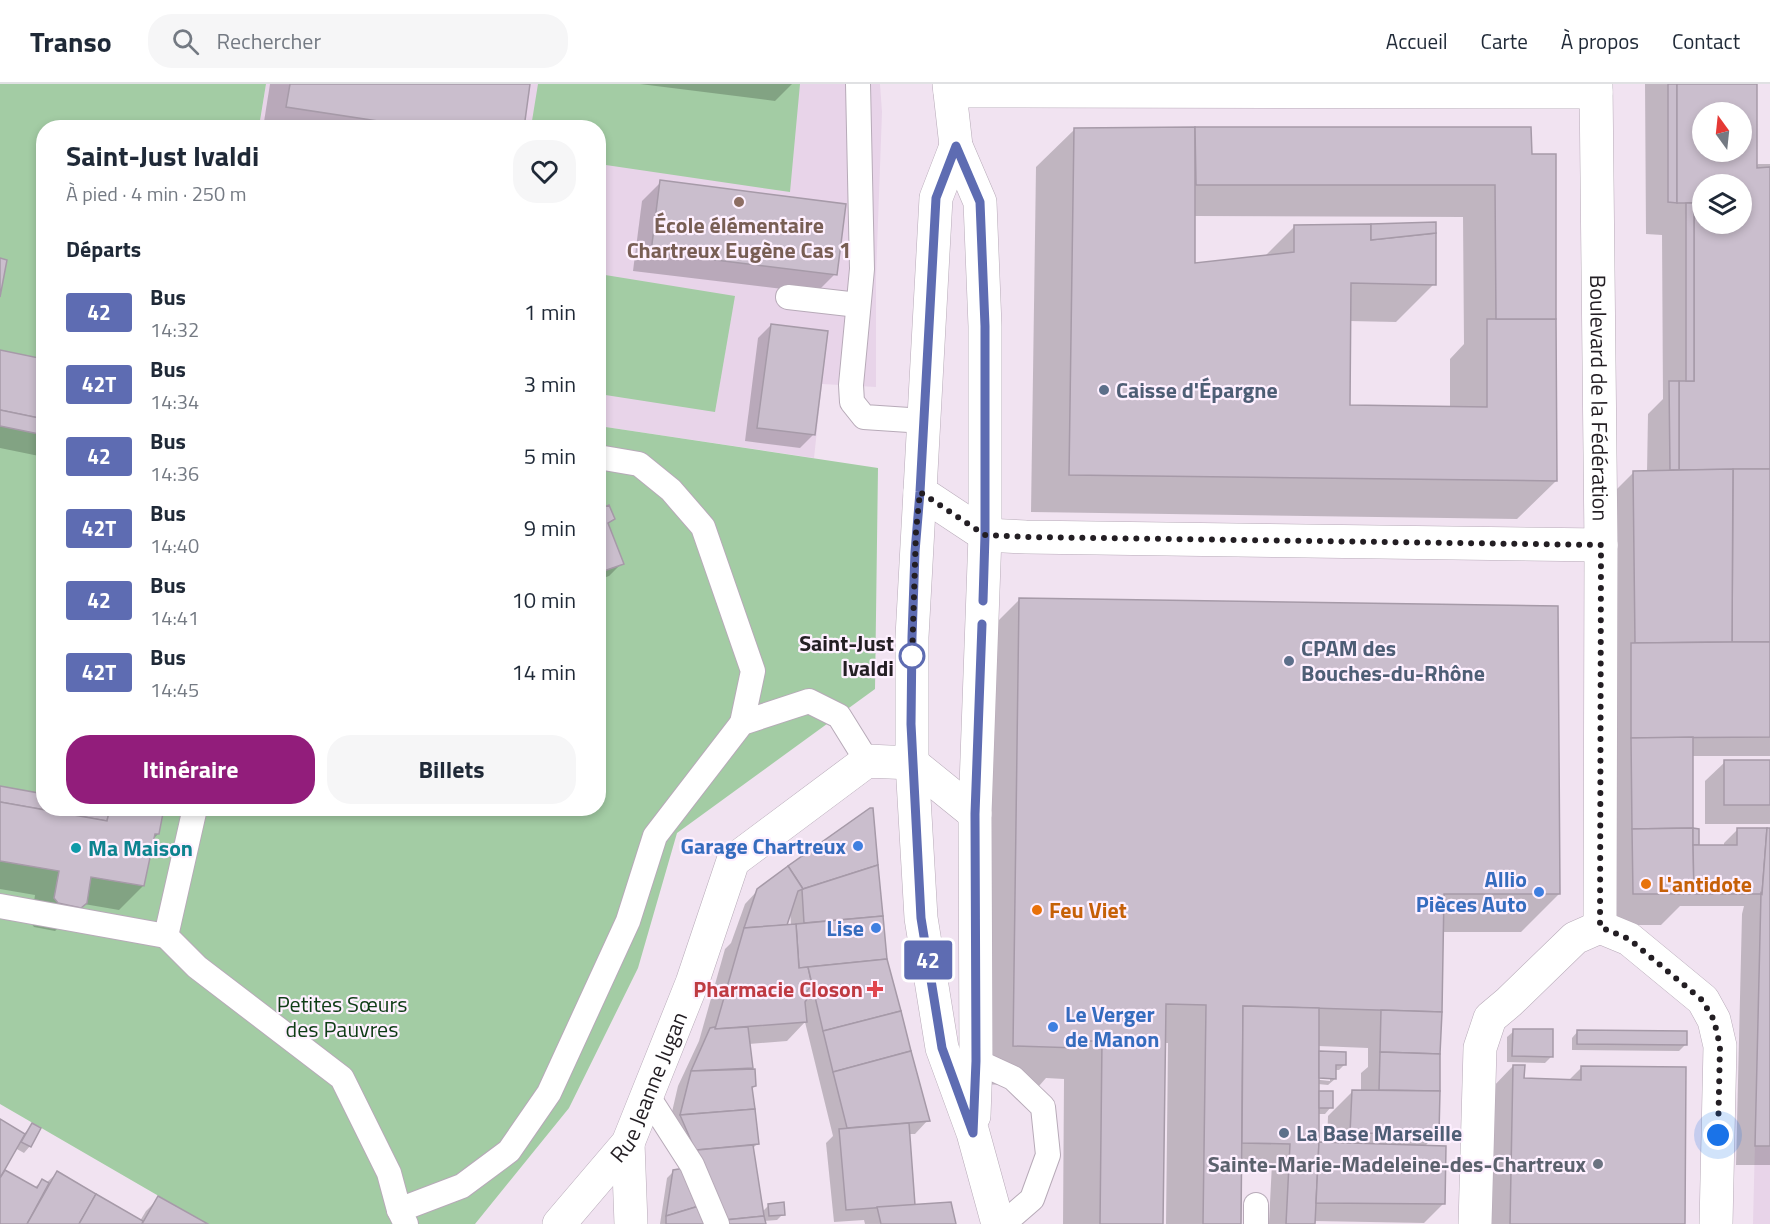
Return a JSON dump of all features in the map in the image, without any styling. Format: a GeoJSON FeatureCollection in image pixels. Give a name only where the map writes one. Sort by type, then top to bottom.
{"type":"FeatureCollection","features":[{"type":"Feature","properties":{"kind":"street"},"geometry":{"type":"LineString","coordinates":[[973,1133],[976,1061],[975,814],[985,535],[985,326],[980,202],[956,146],[949,88],[1596,88]]}},
{"type":"Feature","properties":{"kind":"street","name":"Boulevard de la Fédération"},"geometry":{"type":"LineString","coordinates":[[1596,88],[1601,545],[1600,927]]}},
{"type":"Feature","properties":{"kind":"street"},"geometry":{"type":"LineString","coordinates":[[956,146],[936,198],[916,531],[912,637],[912,763],[921,918],[942,1048],[973,1133],[998,1224]]}},
{"type":"Feature","properties":{"kind":"street"},"geometry":{"type":"LineString","coordinates":[[920,492],[985,535],[1601,545]]}},
{"type":"Feature","properties":{"kind":"street"},"geometry":{"type":"LineString","coordinates":[[867,761],[912,763],[975,814]]}},
{"type":"Feature","properties":{"kind":"street","name":"Rue Jeanne Jugan"},"geometry":{"type":"LineString","coordinates":[[559,1224],[628,1143],[692,983],[733,861],[867,761]]}},
{"type":"Feature","properties":{"kind":"street"},"geometry":{"type":"LineString","coordinates":[[1474,1224],[1480,1048],[1490,1018],[1575,938],[1600,927],[1629,939],[1702,1000],[1714,1020],[1720,1046],[1716,1224]]}},
{"type":"Feature","properties":{"kind":"street"},"geometry":{"type":"LineString","coordinates":[[628,1143],[632,1224]]}},
{"type":"Feature","properties":{"kind":"lane"},"geometry":{"type":"LineString","coordinates":[[858,84],[862,269],[851,385],[852,402],[864,417],[924,421]]}},
{"type":"Feature","properties":{"kind":"lane"},"geometry":{"type":"LineString","coordinates":[[788,297],[858,305]]}},
{"type":"Feature","properties":{"kind":"lane"},"geometry":{"type":"LineString","coordinates":[[0,906],[166,936],[197,967],[342,1078],[389,1173],[402,1217],[462,1186],[509,1151],[549,1093],[628,921],[655,836],[742,723],[753,671],[703,527],[671,490],[639,464],[606,458]]}},
{"type":"Feature","properties":{"kind":"lane"},"geometry":{"type":"LineString","coordinates":[[742,723],[810,701],[839,716],[867,761]]}},
{"type":"Feature","properties":{"kind":"lane"},"geometry":{"type":"LineString","coordinates":[[166,936],[193,816]]}},
{"type":"Feature","properties":{"kind":"lane"},"geometry":{"type":"LineString","coordinates":[[976,1061],[1013,1078],[1043,1107],[1048,1155],[1032,1199],[1003,1224]]}},
{"type":"Feature","properties":{"kind":"lane"},"geometry":{"type":"LineString","coordinates":[[647,1095],[692,1165],[717,1224]]}},
{"type":"Feature","properties":{"kind":"shaded area","name":"École élémentaire Chartreux Eugène Cas 1"},"geometry":{"type":"Polygon","coordinates":[[[266,84],[880,84],[882,112],[876,277],[876,387],[822,384],[814,458],[606,427],[606,120],[260,120],[266,84]]]}},
{"type":"Feature","properties":{"kind":"shaded area"},"geometry":{"type":"Polygon","coordinates":[[[1767,828],[1770,828],[1770,1224],[1753,1224],[1761,893],[1767,828]]]}},
{"type":"Feature","properties":{"kind":"green space","name":"Petites Sœurs des Pauvres"},"geometry":{"type":"Polygon","coordinates":[[[0,84],[266,84],[260,120],[36,120],[36,816],[606,816],[606,427],[878,468],[875,689],[677,833],[638,968],[569,1108],[475,1224],[207,1224],[0,1104],[0,84]]]}},
{"type":"Feature","properties":{"kind":"green space"},"geometry":{"type":"Polygon","coordinates":[[[538,84],[800,84],[790,192],[606,165],[606,120],[532,120],[538,84]]]}},
{"type":"Feature","properties":{"kind":"green space"},"geometry":{"type":"Polygon","coordinates":[[[606,275],[735,296],[715,412],[606,395],[606,275]]]}},
{"type":"Feature","properties":{"kind":"building"},"geometry":{"type":"Polygon","coordinates":[[[290,84],[530,84],[525,120],[371,120],[286,107],[290,84]]]}},
{"type":"Feature","properties":{"kind":"building"},"geometry":{"type":"Polygon","coordinates":[[[1668,84],[1677,84],[1677,203],[1668,202],[1668,84]]]}},
{"type":"Feature","properties":{"kind":"building"},"geometry":{"type":"Polygon","coordinates":[[[1677,84],[1757,84],[1757,168],[1770,167],[1770,469],[1679,470],[1679,381],[1694,381],[1694,234],[1752,234],[1752,174],[1692,174],[1692,203],[1677,203],[1677,84]]]}},
{"type":"Feature","properties":{"kind":"building"},"geometry":{"type":"Polygon","coordinates":[[[1195,127],[1195,263],[1294,252],[1294,225],[1371,224],[1371,240],[1436,233],[1436,285],[1351,283],[1350,405],[1487,407],[1487,319],[1556,319],[1557,481],[1069,475],[1074,128],[1195,127]]]}},
{"type":"Feature","properties":{"kind":"building"},"geometry":{"type":"Polygon","coordinates":[[[1195,127],[1531,127],[1532,154],[1556,154],[1556,319],[1496,319],[1495,185],[1196,185],[1195,127]]]}},
{"type":"Feature","properties":{"kind":"building"},"geometry":{"type":"Polygon","coordinates":[[[660,180],[846,204],[837,275],[651,252],[660,180]]]}},
{"type":"Feature","properties":{"kind":"building"},"geometry":{"type":"Polygon","coordinates":[[[1686,203],[1692,203],[1694,381],[1686,381],[1686,203]]]}},
{"type":"Feature","properties":{"kind":"building"},"geometry":{"type":"Polygon","coordinates":[[[1436,222],[1436,233],[1371,240],[1371,224],[1436,222]]]}},
{"type":"Feature","properties":{"kind":"building"},"geometry":{"type":"Polygon","coordinates":[[[0,258],[7,260],[0,297],[0,258]]]}},
{"type":"Feature","properties":{"kind":"building"},"geometry":{"type":"Polygon","coordinates":[[[771,324],[828,331],[815,435],[757,428],[771,324]]]}},
{"type":"Feature","properties":{"kind":"building"},"geometry":{"type":"Polygon","coordinates":[[[0,350],[36,357],[36,417],[0,410],[0,350]]]}},
{"type":"Feature","properties":{"kind":"building"},"geometry":{"type":"Polygon","coordinates":[[[1669,381],[1679,381],[1679,470],[1670,470],[1669,381]]]}},
{"type":"Feature","properties":{"kind":"building"},"geometry":{"type":"Polygon","coordinates":[[[0,410],[36,417],[36,433],[0,426],[0,410]]]}},
{"type":"Feature","properties":{"kind":"building"},"geometry":{"type":"Polygon","coordinates":[[[1733,469],[1770,469],[1770,642],[1732,642],[1733,469]]]}},
{"type":"Feature","properties":{"kind":"building"},"geometry":{"type":"Polygon","coordinates":[[[1733,469],[1732,642],[1635,643],[1633,471],[1733,469]]]}},
{"type":"Feature","properties":{"kind":"building"},"geometry":{"type":"Polygon","coordinates":[[[609,505],[615,519],[608,523],[624,564],[606,570],[606,506],[609,505]]]}},
{"type":"Feature","properties":{"kind":"building"},"geometry":{"type":"Polygon","coordinates":[[[1019,598],[1558,606],[1560,894],[1444,894],[1442,1012],[1243,1006],[1241,1224],[1203,1224],[1206,1005],[1166,1004],[1163,1224],[1100,1224],[1102,1041],[1078,1041],[1078,1048],[1013,1046],[1019,598]]]}},
{"type":"Feature","properties":{"kind":"building"},"geometry":{"type":"Polygon","coordinates":[[[1770,642],[1770,737],[1631,738],[1631,643],[1770,642]]]}},
{"type":"Feature","properties":{"kind":"building"},"geometry":{"type":"Polygon","coordinates":[[[1693,737],[1693,828],[1632,829],[1631,738],[1693,737]]]}},
{"type":"Feature","properties":{"kind":"building"},"geometry":{"type":"Polygon","coordinates":[[[1724,760],[1770,760],[1770,805],[1724,805],[1724,760]]]}},
{"type":"Feature","properties":{"kind":"building"},"geometry":{"type":"Polygon","coordinates":[[[0,786],[36,793],[36,808],[0,802],[0,786]]]}},
{"type":"Feature","properties":{"kind":"building","name":"Ma Maison"},"geometry":{"type":"Polygon","coordinates":[[[0,802],[36,808],[36,816],[79,816],[107,821],[108,816],[162,816],[159,834],[155,834],[144,886],[91,877],[87,903],[81,908],[58,903],[54,898],[59,871],[0,861],[0,802]]]}},
{"type":"Feature","properties":{"kind":"building"},"geometry":{"type":"Polygon","coordinates":[[[873,808],[878,865],[803,889],[788,866],[873,808]]]}},
{"type":"Feature","properties":{"kind":"building"},"geometry":{"type":"Polygon","coordinates":[[[79,816],[108,816],[107,821],[79,816]]]}},
{"type":"Feature","properties":{"kind":"building"},"geometry":{"type":"Polygon","coordinates":[[[1693,828],[1694,894],[1633,894],[1632,829],[1693,828]]]}},
{"type":"Feature","properties":{"kind":"building"},"geometry":{"type":"Polygon","coordinates":[[[1693,828],[1699,829],[1699,845],[1693,845],[1693,828]]]}},
{"type":"Feature","properties":{"kind":"building"},"geometry":{"type":"Polygon","coordinates":[[[1737,828],[1767,828],[1762,894],[1694,894],[1693,845],[1737,845],[1737,828]]]}},
{"type":"Feature","properties":{"kind":"building"},"geometry":{"type":"Polygon","coordinates":[[[1767,828],[1770,828],[1770,1146],[1755,1146],[1761,893],[1767,828]]]}},
{"type":"Feature","properties":{"kind":"building"},"geometry":{"type":"Polygon","coordinates":[[[878,865],[883,916],[804,923],[803,889],[878,865]]]}},
{"type":"Feature","properties":{"kind":"building"},"geometry":{"type":"Polygon","coordinates":[[[788,866],[803,889],[798,891],[787,925],[744,928],[757,889],[788,866]]]}},
{"type":"Feature","properties":{"kind":"building"},"geometry":{"type":"Polygon","coordinates":[[[883,916],[887,959],[799,968],[796,924],[883,916]]]}},
{"type":"Feature","properties":{"kind":"building"},"geometry":{"type":"Polygon","coordinates":[[[796,924],[799,968],[808,967],[812,985],[807,991],[809,996],[805,1002],[807,1022],[715,1029],[744,928],[796,924]]]}},
{"type":"Feature","properties":{"kind":"building"},"geometry":{"type":"Polygon","coordinates":[[[887,959],[901,1011],[823,1031],[808,967],[887,959]]]}},
{"type":"Feature","properties":{"kind":"building"},"geometry":{"type":"Polygon","coordinates":[[[1243,1006],[1319,1008],[1319,1142],[1315,1224],[1286,1224],[1290,1144],[1242,1143],[1243,1006]]]}},
{"type":"Feature","properties":{"kind":"building"},"geometry":{"type":"Polygon","coordinates":[[[1381,1010],[1442,1012],[1440,1054],[1380,1052],[1381,1010]]]}},
{"type":"Feature","properties":{"kind":"building"},"geometry":{"type":"Polygon","coordinates":[[[901,1011],[911,1051],[833,1072],[823,1031],[901,1011]]]}},
{"type":"Feature","properties":{"kind":"building"},"geometry":{"type":"Polygon","coordinates":[[[715,1027],[715,1029],[748,1027],[753,1068],[691,1071],[710,1028],[715,1027]]]}},
{"type":"Feature","properties":{"kind":"building"},"geometry":{"type":"Polygon","coordinates":[[[1513,1029],[1553,1029],[1553,1057],[1512,1056],[1513,1029]]]}},
{"type":"Feature","properties":{"kind":"building"},"geometry":{"type":"Polygon","coordinates":[[[1577,1030],[1687,1031],[1687,1045],[1577,1044],[1577,1030]]]}},
{"type":"Feature","properties":{"kind":"building"},"geometry":{"type":"Polygon","coordinates":[[[911,1051],[930,1121],[847,1128],[833,1072],[911,1051]]]}},
{"type":"Feature","properties":{"kind":"building"},"geometry":{"type":"Polygon","coordinates":[[[1319,1051],[1346,1052],[1346,1065],[1336,1065],[1336,1079],[1319,1078],[1319,1051]]]}},
{"type":"Feature","properties":{"kind":"building"},"geometry":{"type":"Polygon","coordinates":[[[1380,1052],[1440,1054],[1440,1091],[1379,1090],[1380,1052]]]}},
{"type":"Feature","properties":{"kind":"building","name":"Sainte-Marie-Madeleine-des-Chartreux"},"geometry":{"type":"Polygon","coordinates":[[[1513,1065],[1525,1065],[1524,1078],[1581,1080],[1581,1066],[1686,1067],[1685,1224],[1510,1224],[1513,1065]]]}},
{"type":"Feature","properties":{"kind":"building"},"geometry":{"type":"Polygon","coordinates":[[[755,1069],[756,1086],[752,1087],[755,1109],[680,1115],[691,1071],[755,1069]]]}},
{"type":"Feature","properties":{"kind":"building"},"geometry":{"type":"Polygon","coordinates":[[[1352,1090],[1440,1091],[1439,1134],[1350,1133],[1352,1090]]]}},
{"type":"Feature","properties":{"kind":"building"},"geometry":{"type":"Polygon","coordinates":[[[1319,1091],[1333,1091],[1333,1108],[1319,1108],[1319,1091]]]}},
{"type":"Feature","properties":{"kind":"building"},"geometry":{"type":"Polygon","coordinates":[[[755,1109],[759,1144],[697,1150],[680,1115],[755,1109]]]}},
{"type":"Feature","properties":{"kind":"building"},"geometry":{"type":"Polygon","coordinates":[[[0,1119],[25,1134],[0,1178],[0,1119]]]}},
{"type":"Feature","properties":{"kind":"building"},"geometry":{"type":"Polygon","coordinates":[[[32,1123],[41,1128],[31,1147],[21,1142],[32,1123]]]}},
{"type":"Feature","properties":{"kind":"building"},"geometry":{"type":"Polygon","coordinates":[[[909,1123],[915,1205],[846,1210],[839,1129],[909,1123]]]}},
{"type":"Feature","properties":{"kind":"building"},"geometry":{"type":"Polygon","coordinates":[[[1319,1142],[1446,1146],[1445,1204],[1316,1203],[1319,1142]]]}},
{"type":"Feature","properties":{"kind":"building"},"geometry":{"type":"Polygon","coordinates":[[[753,1145],[764,1216],[725,1220],[697,1150],[753,1145]]]}},
{"type":"Feature","properties":{"kind":"building"},"geometry":{"type":"Polygon","coordinates":[[[685,1168],[699,1206],[666,1216],[673,1170],[685,1168]]]}},
{"type":"Feature","properties":{"kind":"building"},"geometry":{"type":"Polygon","coordinates":[[[5,1170],[37,1188],[42,1179],[49,1183],[27,1224],[0,1224],[0,1178],[5,1170]]]}},
{"type":"Feature","properties":{"kind":"building"},"geometry":{"type":"Polygon","coordinates":[[[57,1171],[96,1194],[79,1224],[27,1224],[57,1171]]]}},
{"type":"Feature","properties":{"kind":"building"},"geometry":{"type":"Polygon","coordinates":[[[96,1194],[143,1221],[142,1224],[79,1224],[96,1194]]]}},
{"type":"Feature","properties":{"kind":"building"},"geometry":{"type":"Polygon","coordinates":[[[158,1196],[208,1224],[142,1224],[158,1196]]]}},
{"type":"Feature","properties":{"kind":"building"},"geometry":{"type":"Polygon","coordinates":[[[784,1202],[785,1215],[769,1216],[768,1204],[784,1202]]]}},
{"type":"Feature","properties":{"kind":"building"},"geometry":{"type":"Polygon","coordinates":[[[951,1202],[956,1224],[881,1224],[877,1207],[951,1202]]]}},
{"type":"Feature","properties":{"kind":"building"},"geometry":{"type":"Polygon","coordinates":[[[699,1206],[707,1224],[666,1224],[666,1216],[699,1206]]]}},
{"type":"Feature","properties":{"kind":"building"},"geometry":{"type":"Polygon","coordinates":[[[764,1216],[766,1224],[727,1224],[725,1220],[764,1216]]]}},
{"type":"Feature","properties":{"kind":"bus line","name":"42"},"geometry":{"type":"LineString","coordinates":[[982,624],[975,814],[976,1061],[973,1133],[942,1048],[921,918],[911,724],[915,552],[936,198],[956,146],[980,202],[985,326],[983,601]]}},
{"type":"Feature","properties":{"kind":"place","name":"École élémentaire Chartreux Eugène Cas 1"},"geometry":{"type":"Point","coordinates":[739,202]}},
{"type":"Feature","properties":{"kind":"place","name":"Caisse d'Épargne"},"geometry":{"type":"Point","coordinates":[1104,390]}},
{"type":"Feature","properties":{"kind":"place","name":"Saint-Just Ivaldi"},"geometry":{"type":"Point","coordinates":[912,656]}},
{"type":"Feature","properties":{"kind":"place","name":"CPAM des Bouches-du-Rhône"},"geometry":{"type":"Point","coordinates":[1289,661]}},
{"type":"Feature","properties":{"kind":"place","name":"Garage Chartreux"},"geometry":{"type":"Point","coordinates":[858,846]}},
{"type":"Feature","properties":{"kind":"place","name":"Ma Maison"},"geometry":{"type":"Point","coordinates":[76,848]}},
{"type":"Feature","properties":{"kind":"place","name":"L'antidote"},"geometry":{"type":"Point","coordinates":[1646,884]}},
{"type":"Feature","properties":{"kind":"place","name":"Allio Pièces Auto"},"geometry":{"type":"Point","coordinates":[1539,892]}},
{"type":"Feature","properties":{"kind":"place","name":"Feu Viet"},"geometry":{"type":"Point","coordinates":[1037,910]}},
{"type":"Feature","properties":{"kind":"place","name":"Lise"},"geometry":{"type":"Point","coordinates":[876,928]}},
{"type":"Feature","properties":{"kind":"place","name":"Pharmacie Closon"},"geometry":{"type":"Point","coordinates":[875,989]}},
{"type":"Feature","properties":{"kind":"place","name":"Le Verger de Manon"},"geometry":{"type":"Point","coordinates":[1053,1027]}},
{"type":"Feature","properties":{"kind":"place","name":"La Base Marseille"},"geometry":{"type":"Point","coordinates":[1284,1133]}},
{"type":"Feature","properties":{"kind":"place","name":"Sainte-Marie-Madeleine-des-Chartreux"},"geometry":{"type":"Point","coordinates":[1598,1164]}},
{"type":"Feature","properties":{"kind":"route"},"geometry":{"type":"LineString","coordinates":[[912,656],[912,659],[916,531],[920,492],[985,535],[1601,545],[1600,927],[1629,939],[1702,1000],[1714,1020],[1720,1046],[1718,1135]]}}]}
